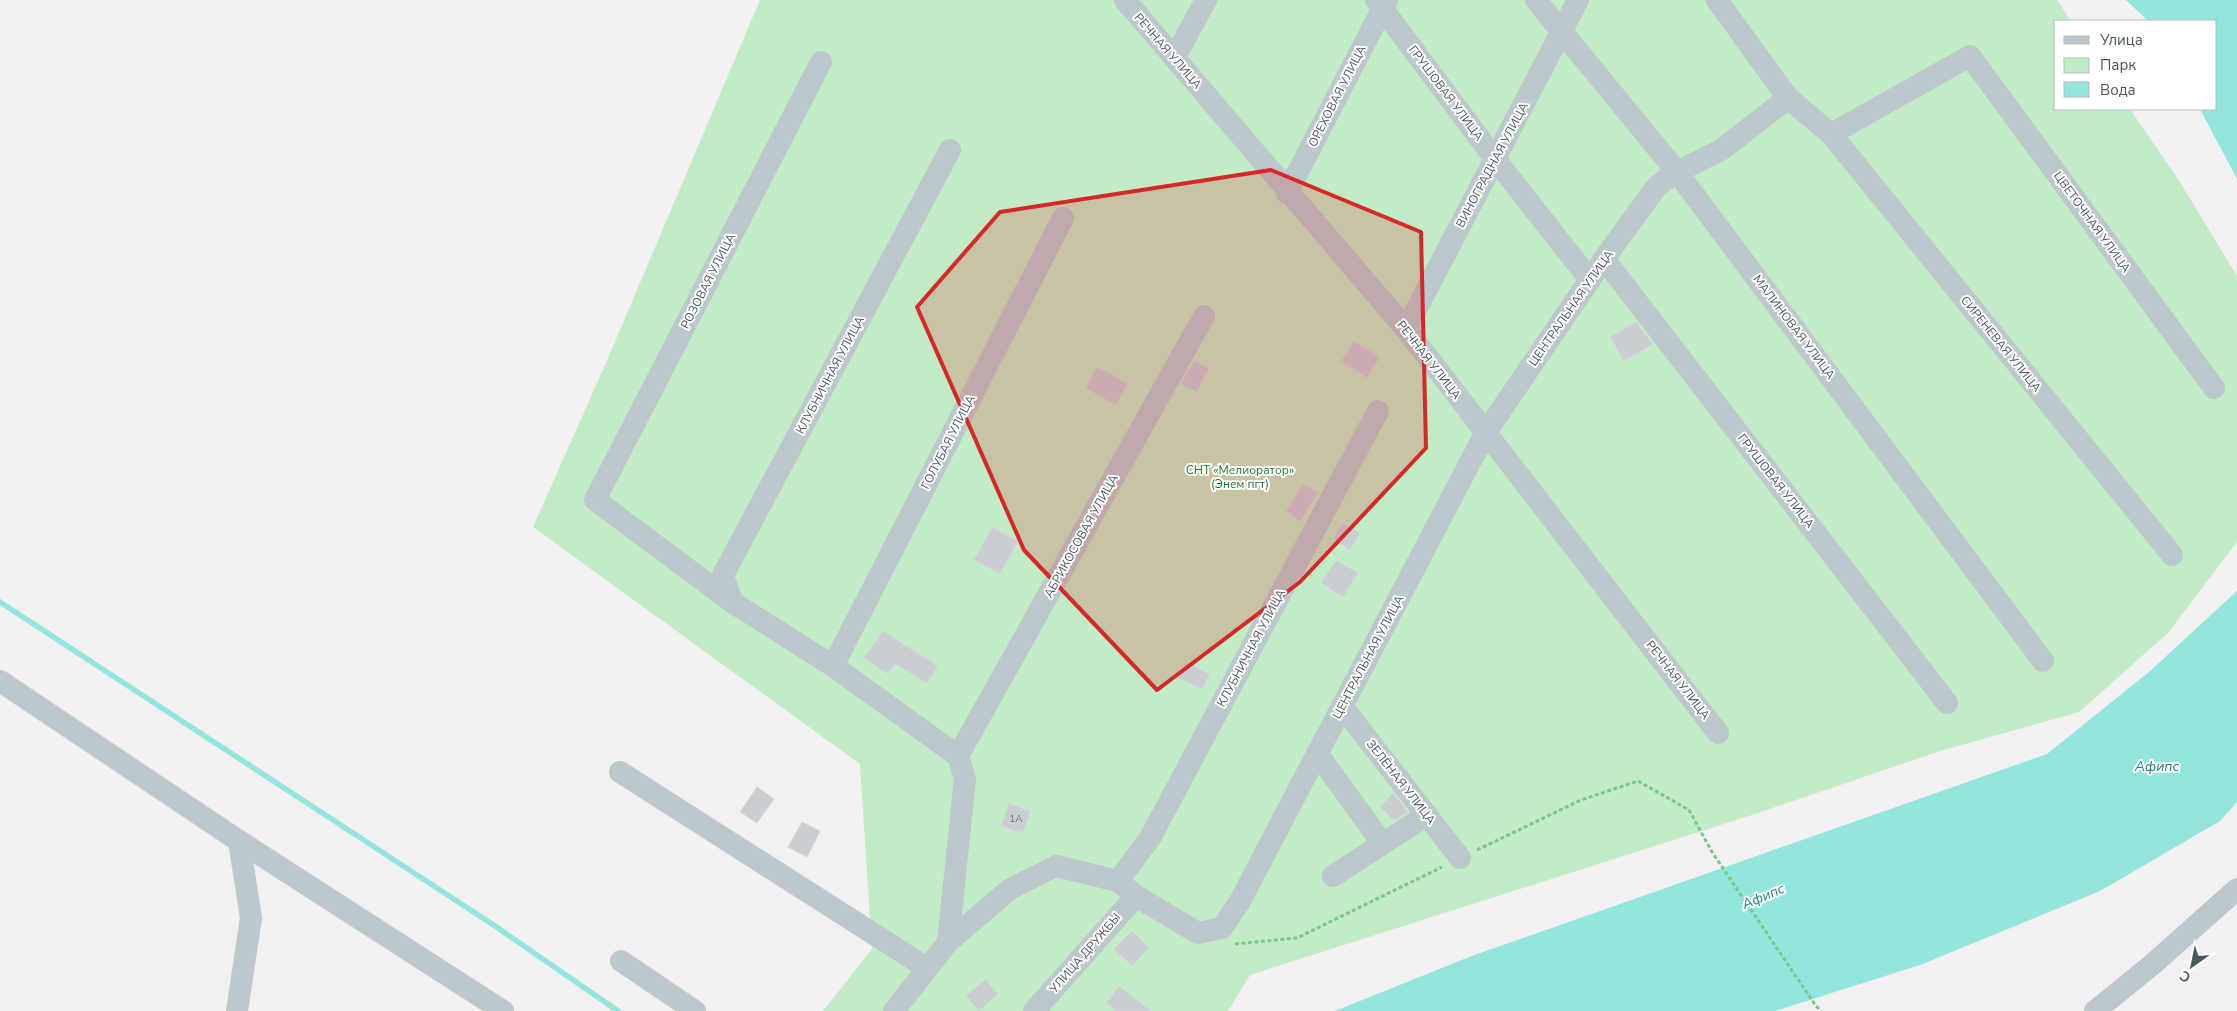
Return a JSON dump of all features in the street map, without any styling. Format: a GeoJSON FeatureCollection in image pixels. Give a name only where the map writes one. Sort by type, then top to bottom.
{"type":"FeatureCollection","features":[{"type":"Feature","properties":{"kind":"street","name":"РЕЧНАЯ УЛИЦА"},"geometry":{"type":"LineString","coordinates":[[1125,0],[1406,329],[1718,733]]}},
{"type":"Feature","properties":{"kind":"street"},"geometry":{"type":"LineString","coordinates":[[1175,57],[1206,0]]}},
{"type":"Feature","properties":{"kind":"street","name":"МАЛИНОВАЯ УЛИЦА"},"geometry":{"type":"LineString","coordinates":[[1536,0],[1677,172],[2043,661]]}},
{"type":"Feature","properties":{"kind":"street","name":"ВИНОГРАДНАЯ УЛИЦА"},"geometry":{"type":"LineString","coordinates":[[1406,329],[1578,0]]}},
{"type":"Feature","properties":{"kind":"street"},"geometry":{"type":"LineString","coordinates":[[1717,0],[1788,98],[1831,134]]}},
{"type":"Feature","properties":{"kind":"street","name":"ГРУШОВАЯ УЛИЦА"},"geometry":{"type":"LineString","coordinates":[[1382,3],[1495,159],[1590,280]]}},
{"type":"Feature","properties":{"kind":"street","name":"ОРЕХОВАЯ УЛИЦА"},"geometry":{"type":"LineString","coordinates":[[1288,193],[1382,3]]}},
{"type":"Feature","properties":{"kind":"street","name":"ЦВЕТОЧНАЯ УЛИЦА"},"geometry":{"type":"LineString","coordinates":[[1831,134],[1970,56],[2214,388]]}},
{"type":"Feature","properties":{"kind":"street","name":"РОЗОВАЯ УЛИЦА"},"geometry":{"type":"LineString","coordinates":[[732,602],[595,500],[821,62]]}},
{"type":"Feature","properties":{"kind":"street","name":"ЦЕНТРАЛЬНАЯ УЛИЦА"},"geometry":{"type":"LineString","coordinates":[[894,1011],[948,942],[1010,889],[1056,866],[1118,881],[1136,896],[1198,933],[1222,928],[1240,901],[1486,432],[1604,259],[1657,186],[1677,172],[1722,150],[1788,98]]}},
{"type":"Feature","properties":{"kind":"street","name":"СИРЕНЕВАЯ УЛИЦА"},"geometry":{"type":"LineString","coordinates":[[1831,134],[2172,555]]}},
{"type":"Feature","properties":{"kind":"street","name":"КЛУБНИЧНАЯ УЛИЦА"},"geometry":{"type":"LineString","coordinates":[[732,602],[723,575],[950,150]]}},
{"type":"Feature","properties":{"kind":"street","name":"ГОЛУБАЯ УЛИЦА"},"geometry":{"type":"LineString","coordinates":[[833,666],[1063,218]]}},
{"type":"Feature","properties":{"kind":"street","name":"ГРУШОВАЯ УЛИЦА"},"geometry":{"type":"LineString","coordinates":[[1604,259],[1947,703]]}},
{"type":"Feature","properties":{"kind":"street","name":"АБРИКОСОВАЯ УЛИЦА"},"geometry":{"type":"LineString","coordinates":[[958,756],[1204,316]]}},
{"type":"Feature","properties":{"kind":"street","name":"КЛУБНИЧНАЯ УЛИЦА"},"geometry":{"type":"LineString","coordinates":[[1118,881],[1150,838],[1378,411]]}},
{"type":"Feature","properties":{"kind":"street"},"geometry":{"type":"LineString","coordinates":[[732,602],[833,666],[958,756],[964,780],[948,942]]}},
{"type":"Feature","properties":{"kind":"street"},"geometry":{"type":"LineString","coordinates":[[0,681],[239,840],[503,1011]]}},
{"type":"Feature","properties":{"kind":"street","name":"ЗЕЛЁНАЯ УЛИЦА"},"geometry":{"type":"LineString","coordinates":[[1342,706],[1460,858]]}},
{"type":"Feature","properties":{"kind":"street"},"geometry":{"type":"LineString","coordinates":[[1317,753],[1382,844]]}},
{"type":"Feature","properties":{"kind":"street"},"geometry":{"type":"LineString","coordinates":[[620,772],[928,968]]}},
{"type":"Feature","properties":{"kind":"street"},"geometry":{"type":"LineString","coordinates":[[1333,876],[1427,815]]}},
{"type":"Feature","properties":{"kind":"street"},"geometry":{"type":"LineString","coordinates":[[238,1011],[250,918],[239,840]]}},
{"type":"Feature","properties":{"kind":"street"},"geometry":{"type":"LineString","coordinates":[[2095,1011],[2153,964],[2237,889]]}},
{"type":"Feature","properties":{"kind":"street","name":"УЛИЦА ДРУЖБЫ"},"geometry":{"type":"LineString","coordinates":[[1034,1011],[1136,896]]}},
{"type":"Feature","properties":{"kind":"street"},"geometry":{"type":"LineString","coordinates":[[621,962],[695,1011]]}},
{"type":"Feature","properties":{"kind":"path"},"geometry":{"type":"LineString","coordinates":[[1712,852],[1821,1011]]}},
{"type":"Feature","properties":{"kind":"highlighted area"},"geometry":{"type":"Polygon","coordinates":[[[1271,170],[1421,232],[1426,448],[1300,582],[1157,690],[1024,550],[917,307],[1000,212],[1271,170]]]}},
{"type":"Feature","properties":{"kind":"green space","name":"СНТ «Мелиоратор» (Энем пгт)"},"geometry":{"type":"Polygon","coordinates":[[[760,0],[2057,0],[2070,20],[2054,20],[2054,110],[2131,110],[2180,182],[2237,276],[2237,542],[2168,633],[2079,712],[1940,751],[1755,814],[1250,975],[1228,1011],[823,1011],[872,949],[860,764],[533,527],[609,356],[760,0]]]}},
{"type":"Feature","properties":{"kind":"water"},"geometry":{"type":"Polygon","coordinates":[[[2126,0],[2237,0],[2237,179],[2201,110],[2217,110],[2217,20],[2147,20],[2126,0]]]}},
{"type":"Feature","properties":{"kind":"water","name":"Афипс"},"geometry":{"type":"Polygon","coordinates":[[[2237,591],[2237,802],[2220,821],[2100,891],[1920,965],[1775,1011],[1335,1011],[1469,957],[2047,754],[2149,672],[2237,591]]]}},
{"type":"Feature","properties":{"kind":"building"},"geometry":{"type":"Polygon","coordinates":[[[1636,322],[1653,344],[1624,361],[1610,337],[1636,322]]]}},
{"type":"Feature","properties":{"kind":"building"},"geometry":{"type":"Polygon","coordinates":[[[1354,341],[1380,357],[1367,378],[1341,361],[1354,341]]]}},
{"type":"Feature","properties":{"kind":"building"},"geometry":{"type":"Polygon","coordinates":[[[1194,360],[1209,368],[1197,392],[1181,384],[1194,360]]]}},
{"type":"Feature","properties":{"kind":"building"},"geometry":{"type":"Polygon","coordinates":[[[1097,367],[1128,383],[1116,405],[1085,388],[1097,367]]]}},
{"type":"Feature","properties":{"kind":"building"},"geometry":{"type":"Polygon","coordinates":[[[1303,484],[1318,493],[1300,521],[1286,511],[1303,484]]]}},
{"type":"Feature","properties":{"kind":"building"},"geometry":{"type":"Polygon","coordinates":[[[1343,523],[1360,533],[1350,550],[1333,539],[1343,523]]]}},
{"type":"Feature","properties":{"kind":"building"},"geometry":{"type":"Polygon","coordinates":[[[992,527],[1018,541],[1000,574],[974,560],[992,527]]]}},
{"type":"Feature","properties":{"kind":"building"},"geometry":{"type":"Polygon","coordinates":[[[1336,560],[1358,573],[1343,597],[1321,583],[1336,560]]]}},
{"type":"Feature","properties":{"kind":"building"},"geometry":{"type":"Polygon","coordinates":[[[883,631],[938,666],[927,683],[895,664],[888,674],[864,658],[883,631]]]}},
{"type":"Feature","properties":{"kind":"building"},"geometry":{"type":"Polygon","coordinates":[[[1186,662],[1210,674],[1202,689],[1178,678],[1186,662]]]}},
{"type":"Feature","properties":{"kind":"building"},"geometry":{"type":"Polygon","coordinates":[[[757,787],[774,799],[757,823],[740,812],[757,787]]]}},
{"type":"Feature","properties":{"kind":"building"},"geometry":{"type":"Polygon","coordinates":[[[1393,793],[1408,812],[1394,821],[1380,807],[1393,793]]]}},
{"type":"Feature","properties":{"kind":"building"},"geometry":{"type":"Polygon","coordinates":[[[1009,803],[1030,811],[1023,833],[1001,826],[1009,803]]]}},
{"type":"Feature","properties":{"kind":"building"},"geometry":{"type":"Polygon","coordinates":[[[802,822],[820,831],[807,857],[788,847],[802,822]]]}},
{"type":"Feature","properties":{"kind":"building"},"geometry":{"type":"Polygon","coordinates":[[[1132,931],[1149,948],[1132,966],[1114,949],[1132,931]]]}},
{"type":"Feature","properties":{"kind":"building"},"geometry":{"type":"Polygon","coordinates":[[[985,979],[998,994],[979,1011],[966,996],[985,979]]]}},
{"type":"Feature","properties":{"kind":"building"},"geometry":{"type":"Polygon","coordinates":[[[1119,986],[1151,1011],[1116,1011],[1106,1003],[1119,986]]]}},
{"type":"Feature","properties":{"kind":"waterway"},"geometry":{"type":"LineString","coordinates":[[0,602],[495,926],[618,1011]]}}]}
